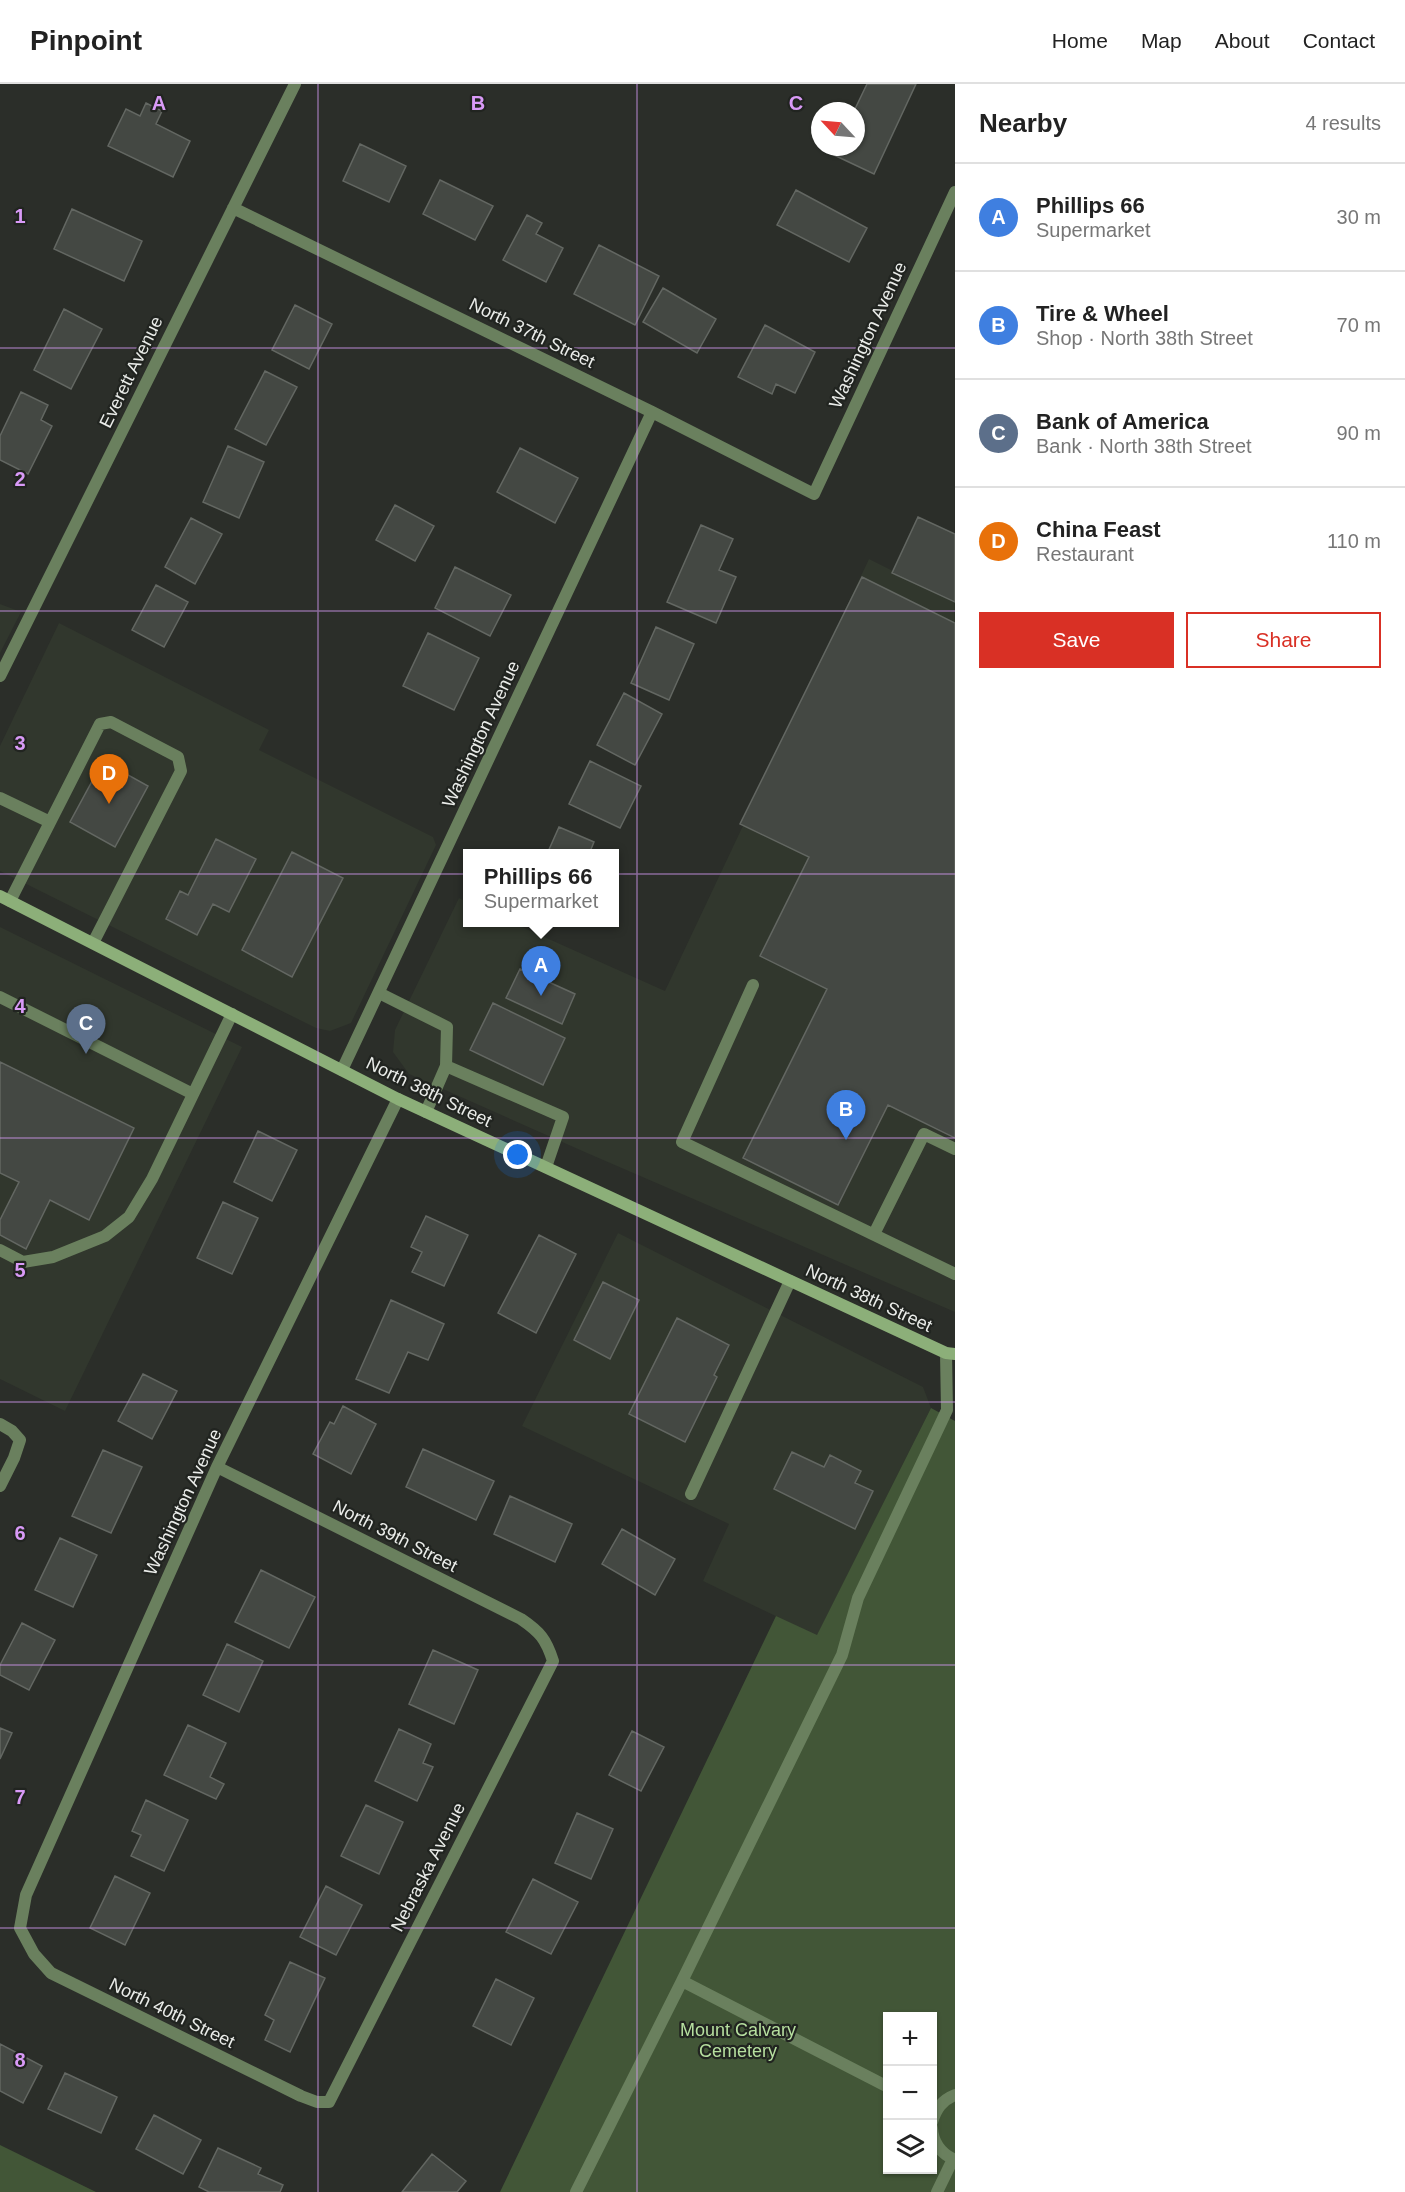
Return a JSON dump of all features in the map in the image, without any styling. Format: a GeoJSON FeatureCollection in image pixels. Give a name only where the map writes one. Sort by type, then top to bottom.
{"type":"FeatureCollection","features":[{"type":"Feature","properties":{"kind":"main road","name":"North 38th Street"},"geometry":{"type":"LineString","coordinates":[[5,899],[398,1100],[952,1357]]}},
{"type":"Feature","properties":{"kind":"street","name":"Everett Avenue"},"geometry":{"type":"LineString","coordinates":[[0,676],[295,84]]}},
{"type":"Feature","properties":{"kind":"street","name":"Washington Avenue"},"geometry":{"type":"LineString","coordinates":[[814,494],[955,192]]}},
{"type":"Feature","properties":{"kind":"street","name":"North 37th Street"},"geometry":{"type":"LineString","coordinates":[[233,208],[652,412],[814,494]]}},
{"type":"Feature","properties":{"kind":"street","name":"Washington Avenue"},"geometry":{"type":"LineString","coordinates":[[342,1070],[652,412]]}},
{"type":"Feature","properties":{"kind":"street"},"geometry":{"type":"LineString","coordinates":[[5,899],[50,822],[100,724],[111,722],[178,757],[182,771],[93,943]]}},
{"type":"Feature","properties":{"kind":"street"},"geometry":{"type":"LineString","coordinates":[[0,798],[50,822]]}},
{"type":"Feature","properties":{"kind":"street"},"geometry":{"type":"LineString","coordinates":[[753,985],[682,1142],[955,1274]]}},
{"type":"Feature","properties":{"kind":"street"},"geometry":{"type":"LineString","coordinates":[[379,993],[447,1027],[446,1066],[426,1112]]}},
{"type":"Feature","properties":{"kind":"street"},"geometry":{"type":"LineString","coordinates":[[0,997],[193,1094]]}},
{"type":"Feature","properties":{"kind":"street"},"geometry":{"type":"LineString","coordinates":[[0,1250],[23,1262],[53,1257],[105,1236],[129,1217],[152,1179],[232,1014]]}},
{"type":"Feature","properties":{"kind":"street"},"geometry":{"type":"LineString","coordinates":[[446,1066],[563,1118],[546,1167]]}},
{"type":"Feature","properties":{"kind":"street","name":"Washington Avenue"},"geometry":{"type":"LineString","coordinates":[[20,1928],[26,1895],[217,1467],[398,1100]]}},
{"type":"Feature","properties":{"kind":"street"},"geometry":{"type":"LineString","coordinates":[[874,1234],[924,1134],[955,1149]]}},
{"type":"Feature","properties":{"kind":"street"},"geometry":{"type":"LineString","coordinates":[[691,1494],[790,1281]]}},
{"type":"Feature","properties":{"kind":"street"},"geometry":{"type":"LineString","coordinates":[[576,2192],[842,1655],[858,1598],[947,1410],[952,1357]]}},
{"type":"Feature","properties":{"kind":"street"},"geometry":{"type":"LineString","coordinates":[[0,1424],[12,1431],[20,1440],[0,1486]]}},
{"type":"Feature","properties":{"kind":"street","name":"North 39th Street"},"geometry":{"type":"LineString","coordinates":[[217,1467],[521,1619],[535,1628],[549,1647]]}},
{"type":"Feature","properties":{"kind":"street","name":"Nebraska Avenue"},"geometry":{"type":"LineString","coordinates":[[329,2102],[553,1661],[549,1647]]}},
{"type":"Feature","properties":{"kind":"street","name":"North 40th Street"},"geometry":{"type":"LineString","coordinates":[[20,1928],[34,1954],[51,1973],[301,2096],[317,2102],[329,2102]]}},
{"type":"Feature","properties":{"kind":"street"},"geometry":{"type":"LineString","coordinates":[[682,1981],[883,2084]]}},
{"type":"Feature","properties":{"kind":"street"},"geometry":{"type":"LineString","coordinates":[[937,2110],[942,2103],[955,2095]]}},
{"type":"Feature","properties":{"kind":"street"},"geometry":{"type":"LineString","coordinates":[[937,2145],[944,2154],[954,2160],[938,2192]]}},
{"type":"Feature","properties":{"kind":"shaded area"},"geometry":{"type":"Polygon","coordinates":[[[869,559],[955,602],[955,1312],[409,1074],[393,1052],[395,1030],[459,898],[463,900],[463,927],[522,927],[665,991],[869,559]]]}},
{"type":"Feature","properties":{"kind":"shaded area"},"geometry":{"type":"Polygon","coordinates":[[[0,604],[21,612],[0,653],[0,604]]]}},
{"type":"Feature","properties":{"kind":"shaded area"},"geometry":{"type":"Polygon","coordinates":[[[59,623],[269,730],[259,750],[433,837],[436,845],[351,1023],[330,1031],[316,1028],[0,871],[0,746],[59,623]]]}},
{"type":"Feature","properties":{"kind":"shaded area"},"geometry":{"type":"Polygon","coordinates":[[[0,927],[242,1047],[65,1411],[0,1379],[0,927]]]}},
{"type":"Feature","properties":{"kind":"shaded area"},"geometry":{"type":"Polygon","coordinates":[[[618,1233],[923,1387],[931,1408],[817,1636],[703,1581],[729,1524],[522,1426],[618,1233]]]}},
{"type":"Feature","properties":{"kind":"green space","name":"Mount Calvary Cemetery"},"geometry":{"type":"Polygon","coordinates":[[[931,1408],[955,1421],[955,2192],[500,2192],[776,1616],[817,1635],[931,1408]]]}},
{"type":"Feature","properties":{"kind":"green space"},"geometry":{"type":"Polygon","coordinates":[[[0,2145],[96,2192],[0,2192],[0,2145]]]}},
{"type":"Feature","properties":{"kind":"building"},"geometry":{"type":"Polygon","coordinates":[[[867,84],[916,84],[874,174],[836,156],[865,156],[865,102],[858,102],[867,84]]]}},
{"type":"Feature","properties":{"kind":"building"},"geometry":{"type":"Polygon","coordinates":[[[146,103],[162,111],[156,124],[190,141],[173,177],[108,146],[126,109],[140,116],[146,103]]]}},
{"type":"Feature","properties":{"kind":"building"},"geometry":{"type":"Polygon","coordinates":[[[360,144],[406,166],[389,202],[343,181],[360,144]]]}},
{"type":"Feature","properties":{"kind":"building"},"geometry":{"type":"Polygon","coordinates":[[[440,180],[493,206],[475,240],[423,214],[440,180]]]}},
{"type":"Feature","properties":{"kind":"building"},"geometry":{"type":"Polygon","coordinates":[[[796,190],[867,228],[849,262],[777,225],[796,190]]]}},
{"type":"Feature","properties":{"kind":"building"},"geometry":{"type":"Polygon","coordinates":[[[72,209],[142,241],[124,281],[54,249],[72,209]]]}},
{"type":"Feature","properties":{"kind":"building"},"geometry":{"type":"Polygon","coordinates":[[[527,215],[542,223],[536,234],[563,248],[546,282],[503,260],[527,215]]]}},
{"type":"Feature","properties":{"kind":"building"},"geometry":{"type":"Polygon","coordinates":[[[599,245],[659,276],[635,325],[574,294],[599,245]]]}},
{"type":"Feature","properties":{"kind":"building"},"geometry":{"type":"Polygon","coordinates":[[[663,288],[716,319],[697,353],[643,322],[663,288]]]}},
{"type":"Feature","properties":{"kind":"building"},"geometry":{"type":"Polygon","coordinates":[[[295,305],[332,324],[309,369],[272,350],[295,305]]]}},
{"type":"Feature","properties":{"kind":"building"},"geometry":{"type":"Polygon","coordinates":[[[64,309],[102,329],[71,389],[34,370],[64,309]]]}},
{"type":"Feature","properties":{"kind":"building"},"geometry":{"type":"Polygon","coordinates":[[[765,325],[815,352],[795,393],[776,384],[772,394],[738,377],[765,325]]]}},
{"type":"Feature","properties":{"kind":"building"},"geometry":{"type":"Polygon","coordinates":[[[265,371],[297,387],[266,445],[235,429],[265,371]]]}},
{"type":"Feature","properties":{"kind":"building"},"geometry":{"type":"Polygon","coordinates":[[[21,392],[48,405],[41,420],[52,426],[28,474],[0,460],[0,436],[21,392]]]}},
{"type":"Feature","properties":{"kind":"building"},"geometry":{"type":"Polygon","coordinates":[[[228,446],[264,462],[239,518],[203,502],[228,446]]]}},
{"type":"Feature","properties":{"kind":"building"},"geometry":{"type":"Polygon","coordinates":[[[520,448],[578,478],[555,523],[497,492],[520,448]]]}},
{"type":"Feature","properties":{"kind":"building"},"geometry":{"type":"Polygon","coordinates":[[[395,505],[434,526],[415,561],[376,540],[395,505]]]}},
{"type":"Feature","properties":{"kind":"building"},"geometry":{"type":"Polygon","coordinates":[[[918,517],[955,534],[955,602],[892,573],[918,517]]]}},
{"type":"Feature","properties":{"kind":"building"},"geometry":{"type":"Polygon","coordinates":[[[191,518],[222,534],[195,584],[165,567],[191,518]]]}},
{"type":"Feature","properties":{"kind":"building"},"geometry":{"type":"Polygon","coordinates":[[[701,525],[733,539],[719,570],[736,577],[716,623],[667,602],[701,525]]]}},
{"type":"Feature","properties":{"kind":"building"},"geometry":{"type":"Polygon","coordinates":[[[455,567],[511,595],[490,636],[435,608],[455,567]]]}},
{"type":"Feature","properties":{"kind":"building"},"geometry":{"type":"Polygon","coordinates":[[[862,577],[955,623],[955,1138],[888,1105],[838,1205],[743,1158],[827,989],[760,956],[809,857],[740,824],[862,577]]]}},
{"type":"Feature","properties":{"kind":"building"},"geometry":{"type":"Polygon","coordinates":[[[156,585],[188,602],[164,647],[132,630],[156,585]]]}},
{"type":"Feature","properties":{"kind":"building"},"geometry":{"type":"Polygon","coordinates":[[[656,627],[694,644],[669,700],[631,683],[656,627]]]}},
{"type":"Feature","properties":{"kind":"building"},"geometry":{"type":"Polygon","coordinates":[[[428,633],[479,658],[454,710],[403,686],[428,633]]]}},
{"type":"Feature","properties":{"kind":"building"},"geometry":{"type":"Polygon","coordinates":[[[624,693],[662,714],[635,765],[597,745],[624,693]]]}},
{"type":"Feature","properties":{"kind":"building"},"geometry":{"type":"Polygon","coordinates":[[[103,761],[148,786],[115,847],[70,822],[103,761]]]}},
{"type":"Feature","properties":{"kind":"building"},"geometry":{"type":"Polygon","coordinates":[[[590,761],[641,786],[620,828],[569,804],[590,761]]]}},
{"type":"Feature","properties":{"kind":"building"},"geometry":{"type":"Polygon","coordinates":[[[559,827],[594,842],[591,849],[549,849],[559,827]]]}},
{"type":"Feature","properties":{"kind":"building"},"geometry":{"type":"Polygon","coordinates":[[[216,839],[256,859],[229,912],[213,904],[197,935],[166,919],[180,891],[188,895],[216,839]]]}},
{"type":"Feature","properties":{"kind":"building"},"geometry":{"type":"Polygon","coordinates":[[[292,852],[343,878],[292,977],[242,950],[292,852]]]}},
{"type":"Feature","properties":{"kind":"building"},"geometry":{"type":"Polygon","coordinates":[[[520,969],[575,994],[562,1024],[506,998],[520,969]]]}},
{"type":"Feature","properties":{"kind":"building"},"geometry":{"type":"Polygon","coordinates":[[[493,1003],[565,1038],[543,1085],[470,1050],[493,1003]]]}},
{"type":"Feature","properties":{"kind":"building"},"geometry":{"type":"Polygon","coordinates":[[[0,1062],[134,1128],[89,1220],[50,1200],[26,1249],[0,1235],[0,1220],[19,1182],[0,1173],[0,1062]]]}},
{"type":"Feature","properties":{"kind":"building"},"geometry":{"type":"Polygon","coordinates":[[[258,1131],[297,1150],[272,1201],[234,1182],[258,1131]]]}},
{"type":"Feature","properties":{"kind":"building"},"geometry":{"type":"Polygon","coordinates":[[[223,1202],[258,1218],[232,1274],[197,1258],[223,1202]]]}},
{"type":"Feature","properties":{"kind":"building"},"geometry":{"type":"Polygon","coordinates":[[[426,1216],[468,1235],[444,1286],[412,1272],[422,1252],[411,1247],[426,1216]]]}},
{"type":"Feature","properties":{"kind":"building"},"geometry":{"type":"Polygon","coordinates":[[[539,1235],[576,1254],[536,1333],[498,1313],[539,1235]]]}},
{"type":"Feature","properties":{"kind":"building"},"geometry":{"type":"Polygon","coordinates":[[[603,1282],[639,1300],[610,1359],[574,1340],[603,1282]]]}},
{"type":"Feature","properties":{"kind":"building"},"geometry":{"type":"Polygon","coordinates":[[[391,1300],[444,1324],[428,1360],[408,1352],[389,1393],[356,1379],[391,1300]]]}},
{"type":"Feature","properties":{"kind":"building"},"geometry":{"type":"Polygon","coordinates":[[[677,1318],[729,1345],[714,1375],[717,1377],[685,1442],[629,1414],[677,1318]]]}},
{"type":"Feature","properties":{"kind":"building"},"geometry":{"type":"Polygon","coordinates":[[[143,1374],[177,1391],[152,1439],[118,1421],[143,1374]]]}},
{"type":"Feature","properties":{"kind":"building"},"geometry":{"type":"Polygon","coordinates":[[[343,1406],[376,1424],[351,1474],[313,1454],[330,1422],[334,1424],[343,1406]]]}},
{"type":"Feature","properties":{"kind":"building"},"geometry":{"type":"Polygon","coordinates":[[[423,1449],[494,1481],[476,1520],[406,1487],[423,1449]]]}},
{"type":"Feature","properties":{"kind":"building"},"geometry":{"type":"Polygon","coordinates":[[[103,1450],[142,1467],[111,1533],[72,1516],[103,1450]]]}},
{"type":"Feature","properties":{"kind":"building"},"geometry":{"type":"Polygon","coordinates":[[[792,1452],[824,1467],[830,1455],[861,1471],[855,1483],[873,1491],[855,1529],[774,1489],[792,1452]]]}},
{"type":"Feature","properties":{"kind":"building"},"geometry":{"type":"Polygon","coordinates":[[[510,1496],[572,1524],[555,1562],[494,1534],[510,1496]]]}},
{"type":"Feature","properties":{"kind":"building"},"geometry":{"type":"Polygon","coordinates":[[[622,1529],[675,1559],[655,1595],[602,1564],[622,1529]]]}},
{"type":"Feature","properties":{"kind":"building"},"geometry":{"type":"Polygon","coordinates":[[[60,1538],[97,1555],[73,1607],[35,1590],[60,1538]]]}},
{"type":"Feature","properties":{"kind":"building"},"geometry":{"type":"Polygon","coordinates":[[[261,1570],[315,1597],[289,1648],[235,1622],[261,1570]]]}},
{"type":"Feature","properties":{"kind":"building"},"geometry":{"type":"Polygon","coordinates":[[[22,1623],[55,1640],[29,1690],[0,1675],[0,1665],[22,1623]]]}},
{"type":"Feature","properties":{"kind":"building"},"geometry":{"type":"Polygon","coordinates":[[[227,1644],[263,1661],[239,1712],[203,1695],[227,1644]]]}},
{"type":"Feature","properties":{"kind":"building"},"geometry":{"type":"Polygon","coordinates":[[[433,1650],[478,1670],[454,1724],[409,1704],[433,1650]]]}},
{"type":"Feature","properties":{"kind":"building"},"geometry":{"type":"Polygon","coordinates":[[[188,1725],[226,1743],[210,1777],[224,1784],[216,1799],[164,1775],[188,1725]]]}},
{"type":"Feature","properties":{"kind":"building"},"geometry":{"type":"Polygon","coordinates":[[[0,1728],[12,1733],[0,1759],[0,1728]]]}},
{"type":"Feature","properties":{"kind":"building"},"geometry":{"type":"Polygon","coordinates":[[[399,1729],[431,1744],[423,1763],[433,1767],[417,1801],[375,1781],[399,1729]]]}},
{"type":"Feature","properties":{"kind":"building"},"geometry":{"type":"Polygon","coordinates":[[[632,1731],[664,1747],[641,1791],[609,1775],[632,1731]]]}},
{"type":"Feature","properties":{"kind":"building"},"geometry":{"type":"Polygon","coordinates":[[[146,1800],[188,1820],[164,1871],[131,1856],[141,1835],[132,1831],[146,1800]]]}},
{"type":"Feature","properties":{"kind":"building"},"geometry":{"type":"Polygon","coordinates":[[[366,1805],[403,1822],[379,1874],[341,1856],[366,1805]]]}},
{"type":"Feature","properties":{"kind":"building"},"geometry":{"type":"Polygon","coordinates":[[[577,1813],[613,1829],[591,1879],[555,1863],[577,1813]]]}},
{"type":"Feature","properties":{"kind":"building"},"geometry":{"type":"Polygon","coordinates":[[[115,1876],[150,1893],[125,1945],[90,1928],[115,1876]]]}},
{"type":"Feature","properties":{"kind":"building"},"geometry":{"type":"Polygon","coordinates":[[[533,1879],[578,1902],[551,1954],[506,1932],[533,1879]]]}},
{"type":"Feature","properties":{"kind":"building"},"geometry":{"type":"Polygon","coordinates":[[[326,1886],[362,1905],[336,1955],[300,1937],[326,1886]]]}},
{"type":"Feature","properties":{"kind":"building"},"geometry":{"type":"Polygon","coordinates":[[[290,1962],[325,1978],[290,2052],[265,2040],[274,2020],[265,2015],[290,1962]]]}},
{"type":"Feature","properties":{"kind":"building"},"geometry":{"type":"Polygon","coordinates":[[[496,1979],[534,1998],[511,2045],[473,2026],[496,1979]]]}},
{"type":"Feature","properties":{"kind":"building"},"geometry":{"type":"Polygon","coordinates":[[[0,2044],[42,2066],[23,2103],[0,2091],[0,2044]]]}},
{"type":"Feature","properties":{"kind":"building"},"geometry":{"type":"Polygon","coordinates":[[[65,2073],[117,2097],[101,2133],[48,2109],[65,2073]]]}},
{"type":"Feature","properties":{"kind":"building"},"geometry":{"type":"Polygon","coordinates":[[[154,2115],[201,2140],[183,2174],[136,2149],[154,2115]]]}},
{"type":"Feature","properties":{"kind":"building"},"geometry":{"type":"Polygon","coordinates":[[[218,2148],[261,2168],[258,2174],[283,2185],[280,2192],[209,2192],[199,2187],[218,2148]]]}},
{"type":"Feature","properties":{"kind":"building"},"geometry":{"type":"Polygon","coordinates":[[[432,2154],[466,2181],[457,2192],[402,2192],[432,2154]]]}},
{"type":"Feature","properties":{"kind":"place","name":"China Feast"},"geometry":{"type":"Point","coordinates":[109,804]}},
{"type":"Feature","properties":{"kind":"place","name":"Phillips 66"},"geometry":{"type":"Point","coordinates":[541,996]}},
{"type":"Feature","properties":{"kind":"place","name":"Bank of America"},"geometry":{"type":"Point","coordinates":[86,1054]}},
{"type":"Feature","properties":{"kind":"place","name":"Tire & Wheel"},"geometry":{"type":"Point","coordinates":[846,1140]}}]}
